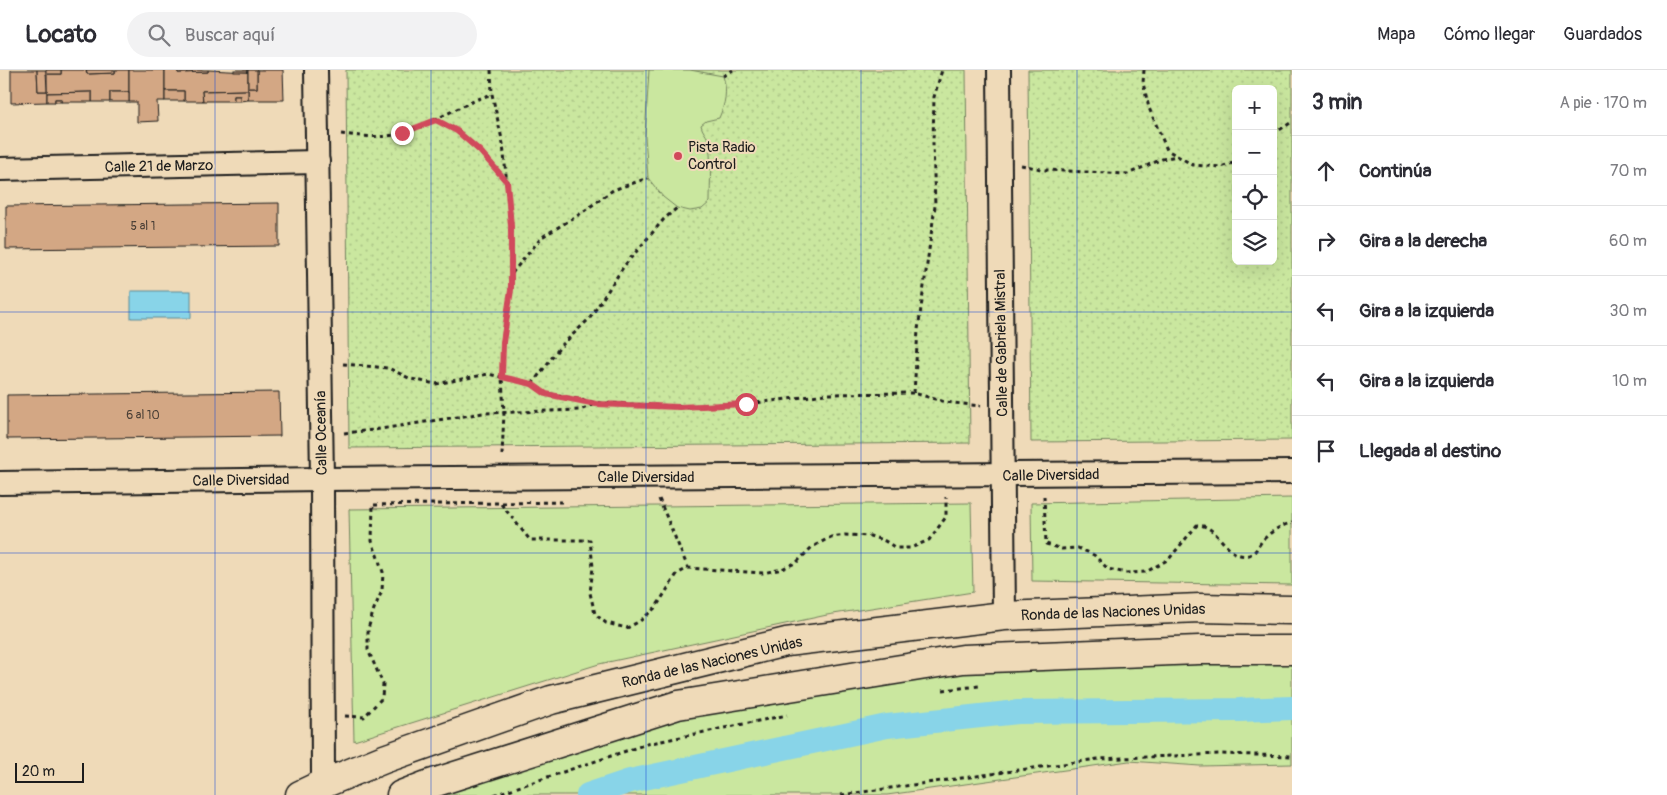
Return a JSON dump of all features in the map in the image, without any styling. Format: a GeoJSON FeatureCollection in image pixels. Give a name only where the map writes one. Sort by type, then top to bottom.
{"type":"FeatureCollection","features":[{"type":"Feature","properties":{"kind":"street","name":"Calle Oceanía"},"geometry":{"type":"LineString","coordinates":[[314,791],[322,479],[316,70]]}},
{"type":"Feature","properties":{"kind":"street","name":"Calle de Gabriela Mistral"},"geometry":{"type":"LineString","coordinates":[[999,70],[1004,616]]}},
{"type":"Feature","properties":{"kind":"street","name":"Calle 21 de Marzo"},"geometry":{"type":"LineString","coordinates":[[0,169],[318,162]]}},
{"type":"Feature","properties":{"kind":"street","name":"Calle Diversidad"},"geometry":{"type":"LineString","coordinates":[[0,483],[1292,472]]}},
{"type":"Feature","properties":{"kind":"street","name":"Ronda de las Naciones Unidas"},"geometry":{"type":"LineString","coordinates":[[314,791],[384,759],[551,700],[786,642],[1004,616],[1200,608],[1292,610]]}},
{"type":"Feature","properties":{"kind":"street"},"geometry":{"type":"LineString","coordinates":[[401,795],[427,784],[678,705],[964,659],[1199,650],[1292,650]]}},
{"type":"Feature","properties":{"kind":"path"},"geometry":{"type":"LineString","coordinates":[[491,70],[492,94],[503,144],[511,226],[511,290],[503,342],[504,413],[502,455]]}},
{"type":"Feature","properties":{"kind":"path"},"geometry":{"type":"LineString","coordinates":[[723,76],[733,70]]}},
{"type":"Feature","properties":{"kind":"path"},"geometry":{"type":"LineString","coordinates":[[914,393],[918,330],[935,206],[934,97],[942,70]]}},
{"type":"Feature","properties":{"kind":"path"},"geometry":{"type":"LineString","coordinates":[[1144,70],[1143,83],[1149,108],[1167,150],[1193,165],[1221,167],[1232,163]]}},
{"type":"Feature","properties":{"kind":"path"},"geometry":{"type":"LineString","coordinates":[[340,134],[374,138],[402,133],[436,120],[471,101],[492,94]]}},
{"type":"Feature","properties":{"kind":"path"},"geometry":{"type":"LineString","coordinates":[[436,120],[457,131],[480,151],[507,182]]}},
{"type":"Feature","properties":{"kind":"path"},"geometry":{"type":"LineString","coordinates":[[1277,131],[1292,122]]}},
{"type":"Feature","properties":{"kind":"path"},"geometry":{"type":"LineString","coordinates":[[1020,165],[1046,170],[1128,174],[1162,159],[1177,156]]}},
{"type":"Feature","properties":{"kind":"path"},"geometry":{"type":"LineString","coordinates":[[511,274],[542,237],[580,214],[613,190],[648,178]]}},
{"type":"Feature","properties":{"kind":"path"},"geometry":{"type":"LineString","coordinates":[[532,384],[560,347],[590,318],[624,266],[664,219],[677,208]]}},
{"type":"Feature","properties":{"kind":"path"},"geometry":{"type":"LineString","coordinates":[[343,364],[388,368],[411,379],[436,384],[488,374],[532,384],[546,394],[596,404],[679,407],[746,404],[826,394],[914,393],[945,402],[981,406]]}},
{"type":"Feature","properties":{"kind":"path"},"geometry":{"type":"LineString","coordinates":[[343,433],[383,429],[483,413],[580,410],[596,404]]}},
{"type":"Feature","properties":{"kind":"path"},"geometry":{"type":"LineString","coordinates":[[1044,493],[1046,544],[1062,549],[1078,548],[1094,555],[1108,569],[1126,573],[1146,572],[1169,559],[1197,525],[1204,525],[1211,529],[1234,553],[1248,555],[1282,525],[1292,523]]}},
{"type":"Feature","properties":{"kind":"path"},"geometry":{"type":"LineString","coordinates":[[501,504],[530,540],[590,540],[593,567],[590,593],[595,614],[606,623],[627,628],[640,622],[656,607],[677,574],[688,568],[762,573],[782,569],[797,562],[812,547],[830,537],[845,535],[870,536],[885,541],[896,548],[911,548],[929,540],[946,517],[946,495]]}},
{"type":"Feature","properties":{"kind":"path"},"geometry":{"type":"LineString","coordinates":[[659,500],[688,568]]}},
{"type":"Feature","properties":{"kind":"path"},"geometry":{"type":"LineString","coordinates":[[342,716],[364,717],[382,698],[383,684],[377,666],[368,650],[368,630],[382,591],[382,572],[372,541],[374,505]]}},
{"type":"Feature","properties":{"kind":"path"},"geometry":{"type":"LineString","coordinates":[[937,691],[985,685]]}},
{"type":"Feature","properties":{"kind":"path"},"geometry":{"type":"LineString","coordinates":[[494,795],[647,744],[792,714]]}},
{"type":"Feature","properties":{"kind":"path"},"geometry":{"type":"LineString","coordinates":[[841,795],[1098,759],[1221,754],[1292,756]]}},
{"type":"Feature","properties":{"kind":"green space"},"geometry":{"type":"Polygon","coordinates":[[[346,70],[966,70],[970,443],[349,448],[346,70]]]}},
{"type":"Feature","properties":{"kind":"green space","name":"Pista Radio Control"},"geometry":{"type":"Polygon","coordinates":[[[649,70],[690,70],[723,76],[725,97],[719,118],[706,121],[701,125],[708,139],[711,170],[710,202],[702,209],[690,211],[677,208],[663,197],[648,178],[645,136],[649,70]]]}},
{"type":"Feature","properties":{"kind":"green space"},"geometry":{"type":"Polygon","coordinates":[[[1028,70],[1292,70],[1292,440],[1031,442],[1028,70]]]}},
{"type":"Feature","properties":{"kind":"green space"},"geometry":{"type":"Polygon","coordinates":[[[1292,498],[1292,585],[1032,581],[1031,503],[1292,498]]]}},
{"type":"Feature","properties":{"kind":"green space"},"geometry":{"type":"Polygon","coordinates":[[[971,503],[973,592],[827,615],[599,664],[354,741],[349,509],[971,503]]]}},
{"type":"Feature","properties":{"kind":"green space"},"geometry":{"type":"Polygon","coordinates":[[[1131,661],[1292,662],[1292,764],[1200,766],[1129,761],[887,795],[438,795],[619,734],[723,709],[992,667],[1131,661]]]}},
{"type":"Feature","properties":{"kind":"water"},"geometry":{"type":"Polygon","coordinates":[[[131,291],[191,291],[191,318],[131,318],[131,291]]]}},
{"type":"Feature","properties":{"kind":"building"},"geometry":{"type":"Polygon","coordinates":[[[11,70],[37,70],[38,91],[47,91],[47,74],[61,74],[61,70],[86,70],[87,74],[115,73],[115,70],[129,70],[129,92],[110,92],[110,102],[92,102],[92,92],[47,93],[47,102],[11,103],[11,70]]]}},
{"type":"Feature","properties":{"kind":"building"},"geometry":{"type":"Polygon","coordinates":[[[37,70],[46,70],[47,91],[38,91],[37,70]]]}},
{"type":"Feature","properties":{"kind":"building"},"geometry":{"type":"Polygon","coordinates":[[[46,70],[61,70],[61,74],[46,74],[46,70]]]}},
{"type":"Feature","properties":{"kind":"building"},"geometry":{"type":"Polygon","coordinates":[[[86,70],[115,70],[115,73],[87,74],[86,70]]]}},
{"type":"Feature","properties":{"kind":"building"},"geometry":{"type":"Polygon","coordinates":[[[129,70],[165,70],[165,101],[157,101],[158,121],[137,122],[137,102],[129,102],[129,70]]]}},
{"type":"Feature","properties":{"kind":"building"},"geometry":{"type":"Polygon","coordinates":[[[165,70],[178,70],[178,73],[208,72],[208,70],[248,72],[248,88],[257,88],[257,70],[283,70],[284,100],[248,100],[248,90],[202,91],[203,101],[184,101],[184,91],[165,91],[165,70]]]}},
{"type":"Feature","properties":{"kind":"building"},"geometry":{"type":"Polygon","coordinates":[[[178,70],[208,70],[208,72],[178,73],[178,70]]]}},
{"type":"Feature","properties":{"kind":"building"},"geometry":{"type":"Polygon","coordinates":[[[234,70],[248,70],[248,72],[234,72],[234,70]]]}},
{"type":"Feature","properties":{"kind":"building"},"geometry":{"type":"Polygon","coordinates":[[[248,70],[257,70],[257,88],[248,88],[248,70]]]}},
{"type":"Feature","properties":{"kind":"building"},"geometry":{"type":"Polygon","coordinates":[[[248,90],[248,100],[240,101],[240,96],[234,96],[234,101],[203,101],[202,91],[248,90]]]}},
{"type":"Feature","properties":{"kind":"building"},"geometry":{"type":"Polygon","coordinates":[[[165,91],[184,91],[184,101],[165,101],[165,91]]]}},
{"type":"Feature","properties":{"kind":"building"},"geometry":{"type":"Polygon","coordinates":[[[92,92],[92,102],[61,102],[61,99],[55,99],[55,102],[47,102],[47,93],[92,92]]]}},
{"type":"Feature","properties":{"kind":"building"},"geometry":{"type":"Polygon","coordinates":[[[110,92],[129,92],[129,102],[110,102],[110,92]]]}},
{"type":"Feature","properties":{"kind":"building"},"geometry":{"type":"Polygon","coordinates":[[[234,96],[240,96],[240,101],[234,101],[234,96]]]}},
{"type":"Feature","properties":{"kind":"building"},"geometry":{"type":"Polygon","coordinates":[[[55,99],[61,99],[61,102],[55,102],[55,99]]]}},
{"type":"Feature","properties":{"kind":"building"},"geometry":{"type":"Polygon","coordinates":[[[279,203],[279,246],[6,249],[6,206],[279,203]]]}},
{"type":"Feature","properties":{"kind":"building"},"geometry":{"type":"Polygon","coordinates":[[[279,392],[280,436],[7,439],[7,395],[279,392]]]}},
{"type":"Feature","properties":{"kind":"waterway"},"geometry":{"type":"LineString","coordinates":[[588,795],[630,781],[887,726],[1018,712],[1292,708]]}},
{"type":"Feature","properties":{"kind":"place","name":"Pista Radio Control"},"geometry":{"type":"Point","coordinates":[678,156]}},
{"type":"Feature","properties":{"kind":"route"},"geometry":{"type":"LineString","coordinates":[[402,133],[436,120],[457,131],[480,151],[507,182],[511,226],[511,290],[503,342],[502,377],[532,384],[546,394],[596,404],[679,407],[746,404]]}}]}
